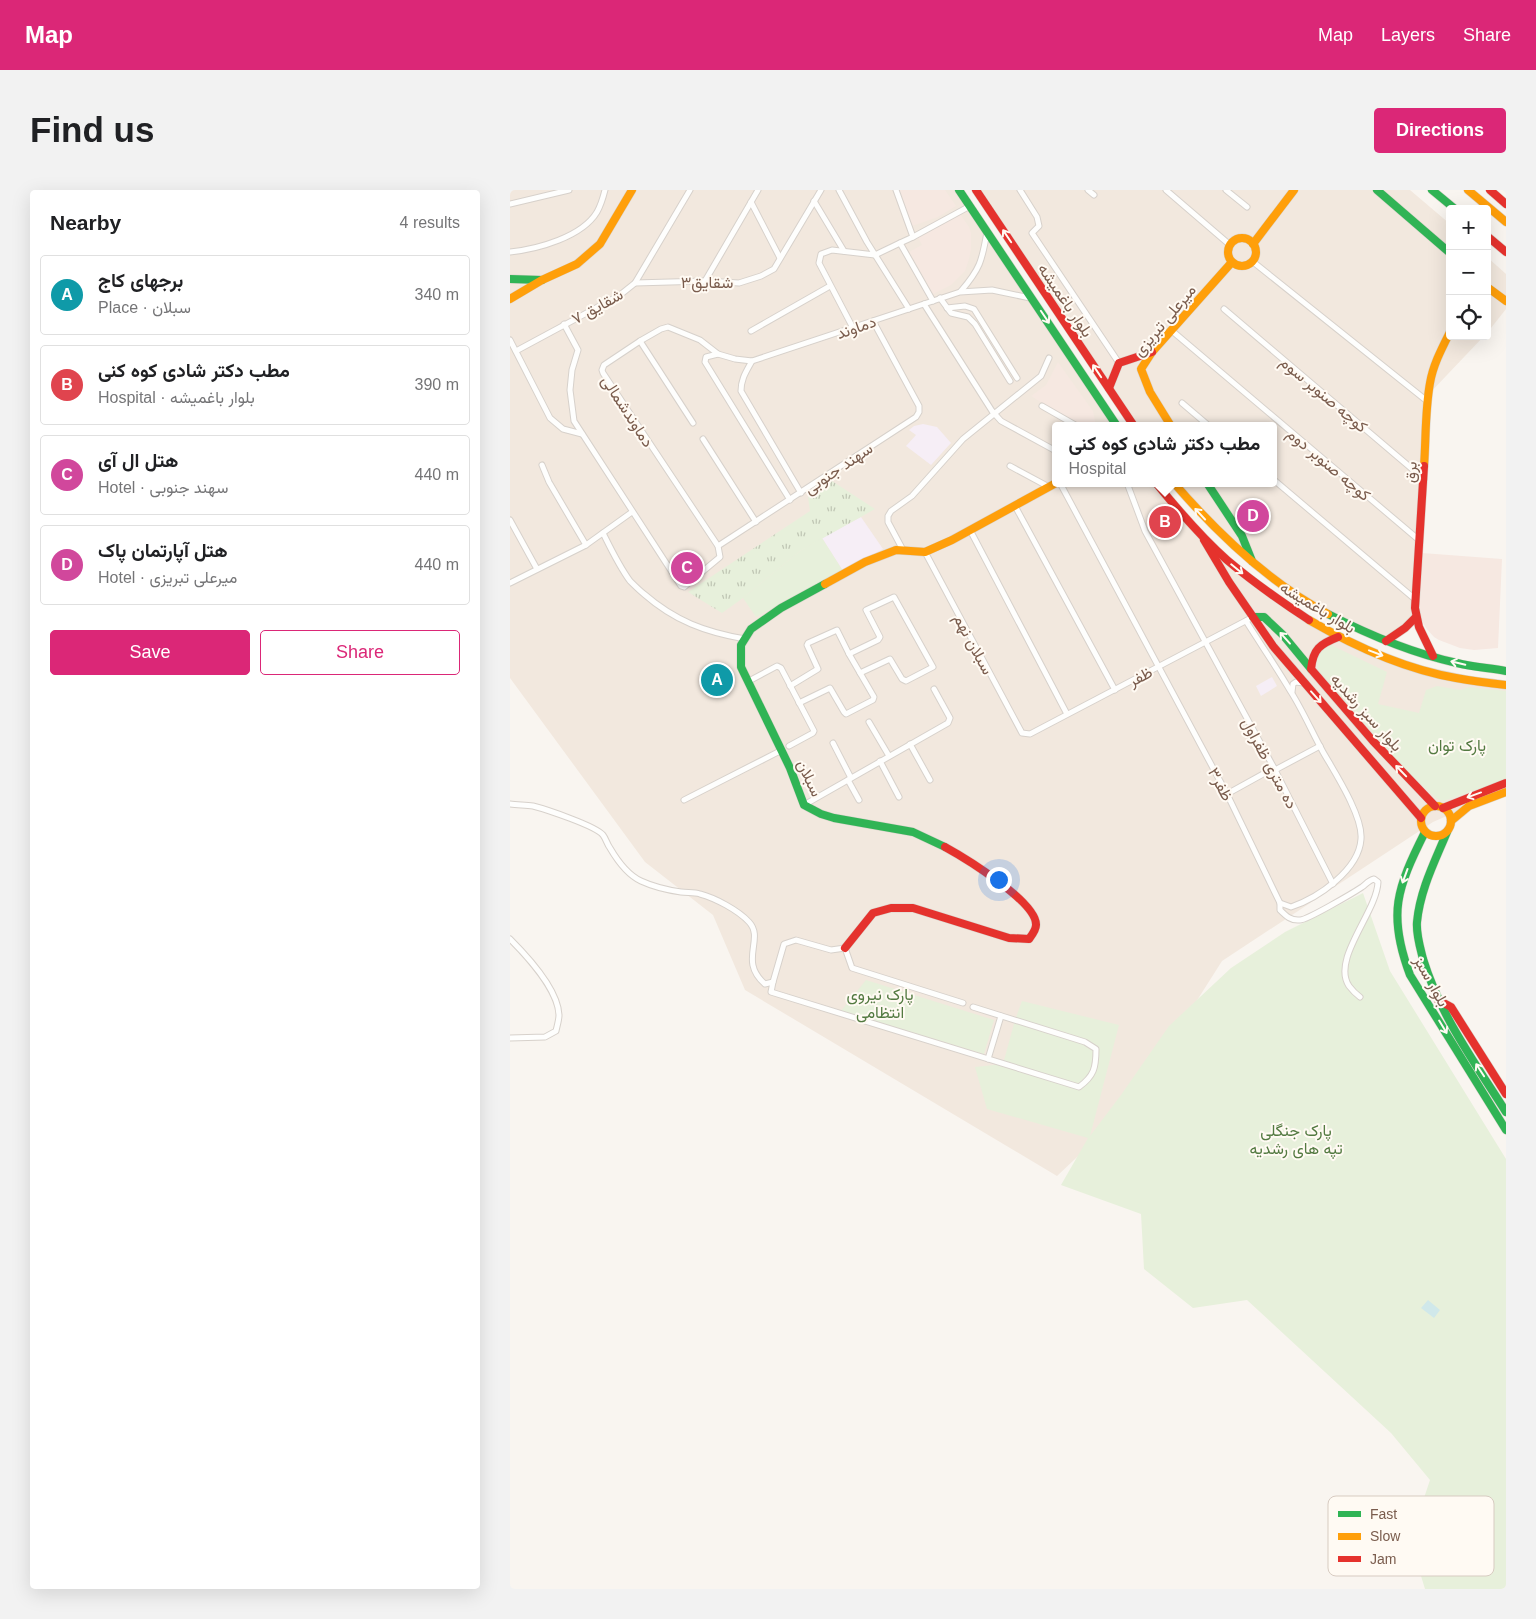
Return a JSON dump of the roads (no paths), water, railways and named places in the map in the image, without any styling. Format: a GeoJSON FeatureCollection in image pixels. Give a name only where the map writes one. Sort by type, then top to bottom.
{"type":"FeatureCollection","features":[{"type":"Feature","properties":{"kind":"main road"},"geometry":{"type":"LineString","coordinates":[[510,299],[542,280],[577,264],[600,244],[632,190]]}},
{"type":"Feature","properties":{"kind":"main road","name":"بلوار باغمیشه"},"geometry":{"type":"LineString","coordinates":[[959,190],[1114,422]]}},
{"type":"Feature","properties":{"kind":"main road","name":"بلوار باغمیشه"},"geometry":{"type":"LineString","coordinates":[[976,190],[1131,422]]}},
{"type":"Feature","properties":{"kind":"main road"},"geometry":{"type":"LineString","coordinates":[[1253,244],[1294,190]]}},
{"type":"Feature","properties":{"kind":"main road"},"geometry":{"type":"LineString","coordinates":[[1377,190],[1447,250]]}},
{"type":"Feature","properties":{"kind":"main road"},"geometry":{"type":"LineString","coordinates":[[1432,190],[1450,205]]}},
{"type":"Feature","properties":{"kind":"main road"},"geometry":{"type":"LineString","coordinates":[[1468,190],[1506,222]]}},
{"type":"Feature","properties":{"kind":"main road"},"geometry":{"type":"LineString","coordinates":[[1490,190],[1506,204]]}},
{"type":"Feature","properties":{"kind":"main road"},"geometry":{"type":"LineString","coordinates":[[1242,238],[1253,244],[1256,253],[1252,261],[1244,266],[1232,262],[1228,253],[1230,245],[1237,239],[1242,238]]}},
{"type":"Feature","properties":{"kind":"main road"},"geometry":{"type":"LineString","coordinates":[[1491,239],[1506,252]]}},
{"type":"Feature","properties":{"kind":"main road","name":"میرعلی تبریزی"},"geometry":{"type":"LineString","coordinates":[[1168,422],[1144,382],[1141,369],[1152,352],[1232,262]]}},
{"type":"Feature","properties":{"kind":"main road"},"geometry":{"type":"LineString","coordinates":[[510,279],[542,280]]}},
{"type":"Feature","properties":{"kind":"main road"},"geometry":{"type":"LineString","coordinates":[[1491,290],[1506,301]]}},
{"type":"Feature","properties":{"kind":"main road","name":"برق"},"geometry":{"type":"LineString","coordinates":[[1415,618],[1427,401],[1430,381],[1446,340]]}},
{"type":"Feature","properties":{"kind":"main road"},"geometry":{"type":"LineString","coordinates":[[1109,388],[1119,363],[1152,352]]}},
{"type":"Feature","properties":{"kind":"main road"},"geometry":{"type":"LineString","coordinates":[[745,639],[751,629],[781,608],[865,562],[896,550],[925,552],[1052,487]]}},
{"type":"Feature","properties":{"kind":"main road","name":"بلوار باغمیشه"},"geometry":{"type":"LineString","coordinates":[[1159,487],[1174,508],[1204,540],[1235,568],[1308,620],[1338,637],[1402,663],[1469,680],[1506,686]]}},
{"type":"Feature","properties":{"kind":"main road","name":"بلوار باغمیشه"},"geometry":{"type":"LineString","coordinates":[[1177,487],[1215,530],[1252,563],[1325,612],[1386,641],[1412,650],[1457,663],[1506,670]]}},
{"type":"Feature","properties":{"kind":"main road"},"geometry":{"type":"LineString","coordinates":[[1211,487],[1242,536],[1252,563]]}},
{"type":"Feature","properties":{"kind":"main road"},"geometry":{"type":"LineString","coordinates":[[1204,540],[1250,619],[1303,683],[1383,772],[1421,818]]}},
{"type":"Feature","properties":{"kind":"main road"},"geometry":{"type":"LineString","coordinates":[[1250,619],[1264,617],[1283,635],[1311,669]]}},
{"type":"Feature","properties":{"kind":"main road"},"geometry":{"type":"LineString","coordinates":[[1386,641],[1401,633],[1415,618]]}},
{"type":"Feature","properties":{"kind":"main road"},"geometry":{"type":"LineString","coordinates":[[1415,618],[1418,629],[1432,656]]}},
{"type":"Feature","properties":{"kind":"main road","name":"بلوار سبز رشدیه"},"geometry":{"type":"LineString","coordinates":[[1338,637],[1321,644],[1315,650],[1311,658],[1311,669],[1373,741],[1439,807]]}},
{"type":"Feature","properties":{"kind":"main road","name":"سبلان"},"geometry":{"type":"LineString","coordinates":[[745,639],[741,645],[741,667],[786,748],[790,768],[804,805],[822,814],[902,829],[925,837],[976,866],[1009,890],[1031,911],[1036,921],[1036,930],[1029,939],[1009,938],[912,908],[892,908],[873,913],[846,948]]}},
{"type":"Feature","properties":{"kind":"main road"},"geometry":{"type":"LineString","coordinates":[[1506,783],[1439,807],[1424,810],[1421,826],[1425,832],[1436,836],[1447,832],[1451,820],[1469,806],[1506,792]]}},
{"type":"Feature","properties":{"kind":"main road"},"geometry":{"type":"LineString","coordinates":[[1439,807],[1449,813],[1451,820]]}},
{"type":"Feature","properties":{"kind":"main road","name":"بلوار سبز"},"geometry":{"type":"LineString","coordinates":[[1425,832],[1400,888],[1397,914],[1401,952],[1410,975],[1506,1130]]}},
{"type":"Feature","properties":{"kind":"main road","name":"بلوار سبز"},"geometry":{"type":"LineString","coordinates":[[1447,832],[1425,888],[1417,920],[1417,933],[1423,960],[1438,1000],[1450,1024],[1506,1112]]}},
{"type":"Feature","properties":{"kind":"main road"},"geometry":{"type":"LineString","coordinates":[[1438,1000],[1451,1007],[1506,1094]]}},
{"type":"Feature","properties":{"kind":"street"},"geometry":{"type":"LineString","coordinates":[[510,204],[569,190]]}},
{"type":"Feature","properties":{"kind":"street"},"geometry":{"type":"LineString","coordinates":[[510,252],[544,245],[572,234],[596,214],[605,190]]}},
{"type":"Feature","properties":{"kind":"street","name":"شقایق ۷"},"geometry":{"type":"LineString","coordinates":[[516,351],[620,295],[635,283],[690,190]]}},
{"type":"Feature","properties":{"kind":"street"},"geometry":{"type":"LineString","coordinates":[[705,281],[758,190]]}},
{"type":"Feature","properties":{"kind":"street","name":"شقایق۳"},"geometry":{"type":"LineString","coordinates":[[635,283],[705,281],[738,283],[761,276],[774,268],[821,190]]}},
{"type":"Feature","properties":{"kind":"street"},"geometry":{"type":"LineString","coordinates":[[839,190],[875,255],[909,309]]}},
{"type":"Feature","properties":{"kind":"street"},"geometry":{"type":"LineString","coordinates":[[896,190],[913,237]]}},
{"type":"Feature","properties":{"kind":"street"},"geometry":{"type":"LineString","coordinates":[[1020,190],[1037,217],[1039,226],[1032,232],[1119,363]]}},
{"type":"Feature","properties":{"kind":"street"},"geometry":{"type":"LineString","coordinates":[[1088,190],[1094,194]]}},
{"type":"Feature","properties":{"kind":"street"},"geometry":{"type":"LineString","coordinates":[[1166,190],[1230,245]]}},
{"type":"Feature","properties":{"kind":"street"},"geometry":{"type":"LineString","coordinates":[[1226,190],[1247,208]]}},
{"type":"Feature","properties":{"kind":"street"},"geometry":{"type":"LineString","coordinates":[[814,201],[844,251]]}},
{"type":"Feature","properties":{"kind":"street"},"geometry":{"type":"LineString","coordinates":[[751,202],[780,258]]}},
{"type":"Feature","properties":{"kind":"street"},"geometry":{"type":"LineString","coordinates":[[853,328],[819,263],[821,254],[832,250],[875,255],[970,206]]}},
{"type":"Feature","properties":{"kind":"street"},"geometry":{"type":"LineString","coordinates":[[980,221],[992,214]]}},
{"type":"Feature","properties":{"kind":"street"},"geometry":{"type":"LineString","coordinates":[[960,292],[981,263],[987,232]]}},
{"type":"Feature","properties":{"kind":"street"},"geometry":{"type":"LineString","coordinates":[[900,243],[933,301]]}},
{"type":"Feature","properties":{"kind":"street"},"geometry":{"type":"LineString","coordinates":[[875,255],[882,251]]}},
{"type":"Feature","properties":{"kind":"street"},"geometry":{"type":"LineString","coordinates":[[1252,261],[1427,401]]}},
{"type":"Feature","properties":{"kind":"street"},"geometry":{"type":"LineString","coordinates":[[751,331],[830,286]]}},
{"type":"Feature","properties":{"kind":"street","name":"دماوند"},"geometry":{"type":"LineString","coordinates":[[752,362],[960,292],[992,290],[1033,299]]}},
{"type":"Feature","properties":{"kind":"street"},"geometry":{"type":"LineString","coordinates":[[940,298],[951,313],[968,317],[975,324],[1010,382]]}},
{"type":"Feature","properties":{"kind":"street"},"geometry":{"type":"LineString","coordinates":[[924,304],[1001,421],[1052,449]]}},
{"type":"Feature","properties":{"kind":"street"},"geometry":{"type":"LineString","coordinates":[[947,308],[965,306],[974,309],[1017,378]]}},
{"type":"Feature","properties":{"kind":"street","name":"کوچه صنوبر سوم"},"geometry":{"type":"LineString","coordinates":[[1224,309],[1424,479]]}},
{"type":"Feature","properties":{"kind":"street","name":"سهند جنوبی"},"geometry":{"type":"LineString","coordinates":[[718,546],[916,417],[919,412],[919,406],[872,321]]}},
{"type":"Feature","properties":{"kind":"street"},"geometry":{"type":"LineString","coordinates":[[564,324],[578,350],[572,370],[570,390],[574,421],[681,586],[684,587],[720,556],[718,546]]}},
{"type":"Feature","properties":{"kind":"street","name":"دماوندشمالی"},"geometry":{"type":"LineString","coordinates":[[718,546],[602,372],[602,367],[640,341],[668,327],[700,340],[718,354],[752,362]]}},
{"type":"Feature","properties":{"kind":"street","name":"کوچه صنوبر دوم"},"geometry":{"type":"LineString","coordinates":[[1171,330],[1419,540]]}},
{"type":"Feature","properties":{"kind":"street"},"geometry":{"type":"LineString","coordinates":[[510,340],[550,418],[563,429],[582,434]]}},
{"type":"Feature","properties":{"kind":"street"},"geometry":{"type":"LineString","coordinates":[[640,341],[693,423]]}},
{"type":"Feature","properties":{"kind":"street"},"geometry":{"type":"LineString","coordinates":[[718,354],[706,356],[705,362],[790,500]]}},
{"type":"Feature","properties":{"kind":"street"},"geometry":{"type":"LineString","coordinates":[[903,550],[888,522],[888,516],[891,511],[912,496],[963,439],[1041,376],[1049,358]]}},
{"type":"Feature","properties":{"kind":"street"},"geometry":{"type":"LineString","coordinates":[[752,362],[743,378],[741,392],[801,493]]}},
{"type":"Feature","properties":{"kind":"street"},"geometry":{"type":"LineString","coordinates":[[1182,403],[1204,422]]}},
{"type":"Feature","properties":{"kind":"street"},"geometry":{"type":"LineString","coordinates":[[1042,406],[1070,422]]}},
{"type":"Feature","properties":{"kind":"street"},"geometry":{"type":"LineString","coordinates":[[703,439],[756,522]]}},
{"type":"Feature","properties":{"kind":"street"},"geometry":{"type":"LineString","coordinates":[[542,465],[549,482],[586,544]]}},
{"type":"Feature","properties":{"kind":"street"},"geometry":{"type":"LineString","coordinates":[[1010,466],[1052,484]]}},
{"type":"Feature","properties":{"kind":"street"},"geometry":{"type":"LineString","coordinates":[[1277,483],[1416,600]]}},
{"type":"Feature","properties":{"kind":"street","name":"ظفر۳"},"geometry":{"type":"LineString","coordinates":[[1056,487],[1227,794],[1280,903],[1280,910],[1288,918],[1301,920],[1346,897],[1370,880],[1374,879],[1378,882],[1371,906],[1351,946],[1344,971],[1348,985],[1360,997]]}},
{"type":"Feature","properties":{"kind":"street","name":"ده متری ظفراول"},"geometry":{"type":"LineString","coordinates":[[1129,487],[1145,530],[1274,769],[1333,884]]}},
{"type":"Feature","properties":{"kind":"street"},"geometry":{"type":"LineString","coordinates":[[1015,506],[1115,690]]}},
{"type":"Feature","properties":{"kind":"street"},"geometry":{"type":"LineString","coordinates":[[510,583],[586,544],[632,512]]}},
{"type":"Feature","properties":{"kind":"street"},"geometry":{"type":"LineString","coordinates":[[510,520],[537,569]]}},
{"type":"Feature","properties":{"kind":"street"},"geometry":{"type":"LineString","coordinates":[[970,530],[1068,714]]}},
{"type":"Feature","properties":{"kind":"street"},"geometry":{"type":"LineString","coordinates":[[603,533],[631,582],[659,607],[688,624],[718,634],[745,639]]}},
{"type":"Feature","properties":{"kind":"street","name":"سبلان نهم"},"geometry":{"type":"LineString","coordinates":[[925,552],[1022,734],[1026,735]]}},
{"type":"Feature","properties":{"kind":"street"},"geometry":{"type":"LineString","coordinates":[[850,654],[880,639],[866,610],[894,597],[933,667],[904,681],[890,659],[860,673]]}},
{"type":"Feature","properties":{"kind":"street"},"geometry":{"type":"LineString","coordinates":[[1250,619],[1292,692],[1358,818],[1362,838],[1358,855],[1333,884],[1297,905],[1291,907],[1280,903]]}},
{"type":"Feature","properties":{"kind":"street","name":"ظفر"},"geometry":{"type":"LineString","coordinates":[[1026,735],[1250,619]]}},
{"type":"Feature","properties":{"kind":"street"},"geometry":{"type":"LineString","coordinates":[[790,686],[818,669],[807,645],[808,643],[837,630],[874,699],[849,713],[844,712],[830,688],[800,704]]}},
{"type":"Feature","properties":{"kind":"street"},"geometry":{"type":"LineString","coordinates":[[684,800],[814,732],[779,666],[749,681]]}},
{"type":"Feature","properties":{"kind":"street"},"geometry":{"type":"LineString","coordinates":[[1292,692],[1293,684],[1296,682],[1303,683]]}},
{"type":"Feature","properties":{"kind":"street"},"geometry":{"type":"LineString","coordinates":[[804,805],[950,721],[934,689]]}},
{"type":"Feature","properties":{"kind":"street"},"geometry":{"type":"LineString","coordinates":[[869,722],[889,756]]}},
{"type":"Feature","properties":{"kind":"street"},"geometry":{"type":"LineString","coordinates":[[833,743],[859,800]]}},
{"type":"Feature","properties":{"kind":"street"},"geometry":{"type":"LineString","coordinates":[[910,744],[930,780]]}},
{"type":"Feature","properties":{"kind":"street"},"geometry":{"type":"LineString","coordinates":[[1227,794],[1320,746]]}},
{"type":"Feature","properties":{"kind":"street"},"geometry":{"type":"LineString","coordinates":[[880,762],[899,797]]}},
{"type":"Feature","properties":{"kind":"street"},"geometry":{"type":"LineString","coordinates":[[510,804],[533,806],[551,811],[594,829],[602,834],[615,857],[639,880],[667,890],[698,893],[726,905],[750,923],[755,939],[752,949],[752,968],[759,979],[765,984],[773,982]]}},
{"type":"Feature","properties":{"kind":"street"},"geometry":{"type":"LineString","coordinates":[[510,939],[534,965],[552,991],[559,1015],[556,1031],[545,1037],[510,1038]]}},
{"type":"Feature","properties":{"kind":"street"},"geometry":{"type":"LineString","coordinates":[[963,1003],[852,968],[846,948],[831,950],[796,940],[784,944],[771,992],[1079,1087],[1093,1073],[1096,1049],[1085,1042],[973,1007]]}},
{"type":"Feature","properties":{"kind":"street"},"geometry":{"type":"LineString","coordinates":[[988,1059],[1001,1016]]}},
{"type":"Feature","properties":{"kind":"water"},"geometry":{"type":"Polygon","coordinates":[[[1428,1300],[1440,1310],[1434,1318],[1421,1308],[1428,1300]]]}},
{"type":"Feature","properties":{"kind":"place","name":"هتل آپارتمان پاک"},"geometry":{"type":"Point","coordinates":[1253,516]}},
{"type":"Feature","properties":{"kind":"place","name":"مطب دکتر شادی کوه کنی"},"geometry":{"type":"Point","coordinates":[1165,522]}},
{"type":"Feature","properties":{"kind":"place","name":"هتل ال آی"},"geometry":{"type":"Point","coordinates":[687,568]}},
{"type":"Feature","properties":{"kind":"place","name":"برجهای کاج"},"geometry":{"type":"Point","coordinates":[717,680]}},
{"type":"Feature","properties":{"kind":"park label","name":"پارک توان"},"geometry":{"type":"Point","coordinates":[1457,745]}},
{"type":"Feature","properties":{"kind":"park label","name":"پارک نیروی انتظامی"},"geometry":{"type":"Point","coordinates":[880,1003]}},
{"type":"Feature","properties":{"kind":"park label","name":"پارک جنگلی تپه های رشدیه"},"geometry":{"type":"Point","coordinates":[1296,1139]}}]}
